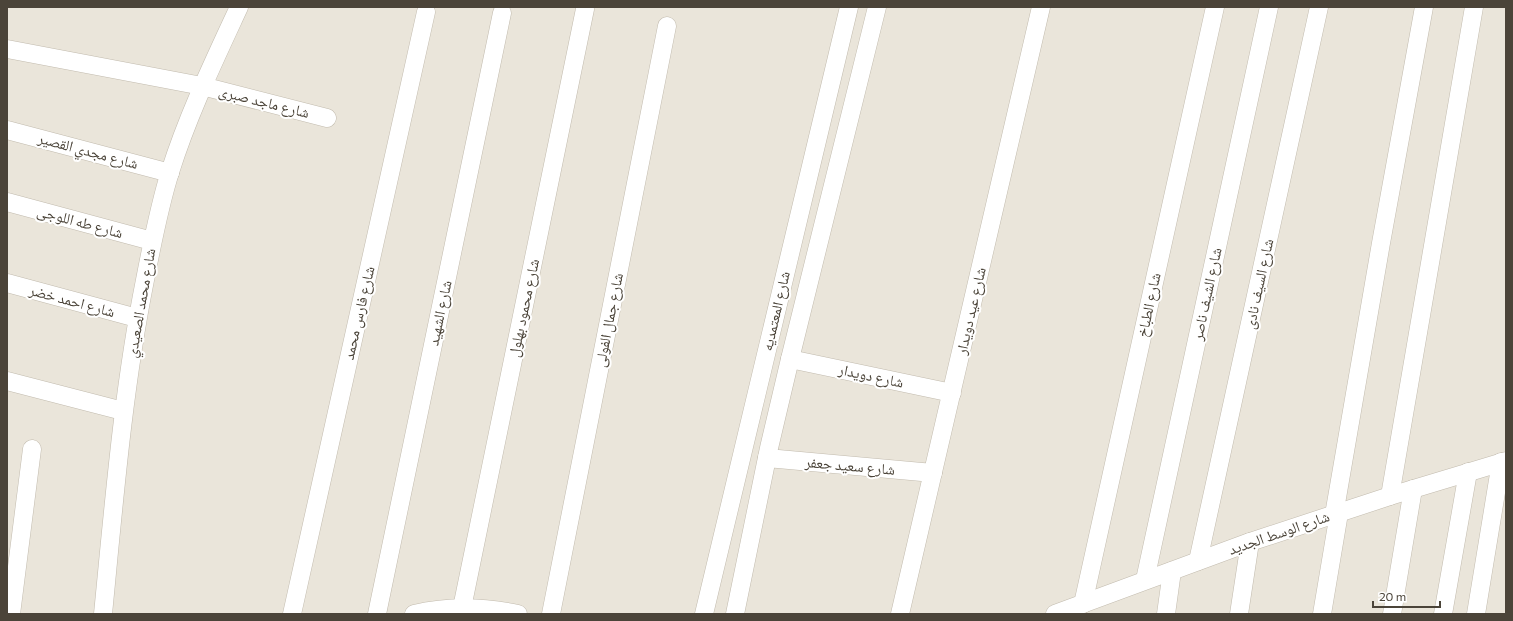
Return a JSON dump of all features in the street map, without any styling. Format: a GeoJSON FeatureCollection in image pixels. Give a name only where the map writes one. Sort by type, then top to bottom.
{"type":"FeatureCollection","features":[{"type":"Feature","properties":{"kind":"street","name":"شارع محمد الصعيدي"},"geometry":{"type":"LineString","coordinates":[[103,614],[123,411],[137,318],[152,241],[170,173],[202,86],[239,7]]}},
{"type":"Feature","properties":{"kind":"street","name":"شارع المعتمديه"},"geometry":{"type":"LineString","coordinates":[[704,614],[849,7]]}},
{"type":"Feature","properties":{"kind":"street","name":"شارع المعتمديه"},"geometry":{"type":"LineString","coordinates":[[735,614],[768,453],[877,7]]}},
{"type":"Feature","properties":{"kind":"street","name":"شارع عيد دويدار"},"geometry":{"type":"LineString","coordinates":[[900,614],[1041,7]]}},
{"type":"Feature","properties":{"kind":"street","name":"شارع الطباخ"},"geometry":{"type":"LineString","coordinates":[[1083,604],[1215,7]]}},
{"type":"Feature","properties":{"kind":"street","name":"شارع الشيف ناصر"},"geometry":{"type":"LineString","coordinates":[[1144,580],[1269,7]]}},
{"type":"Feature","properties":{"kind":"street","name":"شارع السيف نادى"},"geometry":{"type":"LineString","coordinates":[[1198,561],[1319,7]]}},
{"type":"Feature","properties":{"kind":"street"},"geometry":{"type":"LineString","coordinates":[[1322,614],[1381,243],[1424,7]]}},
{"type":"Feature","properties":{"kind":"street"},"geometry":{"type":"LineString","coordinates":[[1390,496],[1474,7]]}},
{"type":"Feature","properties":{"kind":"street","name":"شارع محمود بهلول"},"geometry":{"type":"LineString","coordinates":[[462,608],[585,9]]}},
{"type":"Feature","properties":{"kind":"street","name":"شارع فارس محمد"},"geometry":{"type":"LineString","coordinates":[[292,614],[426,12]]}},
{"type":"Feature","properties":{"kind":"street","name":"شارع الشهيد"},"geometry":{"type":"LineString","coordinates":[[377,614],[502,13]]}},
{"type":"Feature","properties":{"kind":"street","name":"شارع جمال الفولى"},"geometry":{"type":"LineString","coordinates":[[551,614],[667,26]]}},
{"type":"Feature","properties":{"kind":"street","name":"شارع ماجد صبرى"},"geometry":{"type":"LineString","coordinates":[[7,48],[202,86],[327,118]]}},
{"type":"Feature","properties":{"kind":"street","name":"شارع مجدي القصير"},"geometry":{"type":"LineString","coordinates":[[7,130],[170,173]]}},
{"type":"Feature","properties":{"kind":"street","name":"شارع طه اللوجى"},"geometry":{"type":"LineString","coordinates":[[7,202],[152,241]]}},
{"type":"Feature","properties":{"kind":"street","name":"شارع احمد خضر"},"geometry":{"type":"LineString","coordinates":[[7,283],[137,318]]}},
{"type":"Feature","properties":{"kind":"street","name":"شارع دويدار"},"geometry":{"type":"LineString","coordinates":[[790,359],[952,393]]}},
{"type":"Feature","properties":{"kind":"street"},"geometry":{"type":"LineString","coordinates":[[7,381],[123,411]]}},
{"type":"Feature","properties":{"kind":"street","name":"شارع سعيد جعفر"},"geometry":{"type":"LineString","coordinates":[[745,442],[768,453],[933,473]]}},
{"type":"Feature","properties":{"kind":"street"},"geometry":{"type":"LineString","coordinates":[[12,614],[32,449]]}},
{"type":"Feature","properties":{"kind":"street","name":"شارع الوسط الجديد"},"geometry":{"type":"LineString","coordinates":[[1056,614],[1144,580],[1250,542],[1390,496],[1504,462]]}},
{"type":"Feature","properties":{"kind":"street"},"geometry":{"type":"LineString","coordinates":[[1476,614],[1504,462]]}},
{"type":"Feature","properties":{"kind":"street"},"geometry":{"type":"LineString","coordinates":[[1443,614],[1468,472]]}},
{"type":"Feature","properties":{"kind":"street"},"geometry":{"type":"LineString","coordinates":[[1392,614],[1413,489]]}},
{"type":"Feature","properties":{"kind":"street"},"geometry":{"type":"LineString","coordinates":[[1239,614],[1250,542]]}},
{"type":"Feature","properties":{"kind":"street"},"geometry":{"type":"LineString","coordinates":[[1166,614],[1172,571]]}},
{"type":"Feature","properties":{"kind":"street"},"geometry":{"type":"LineString","coordinates":[[414,614],[431,610],[462,608],[498,610],[518,614]]}},
{"type":"Feature","properties":{"kind":"shaded area"},"geometry":{"type":"Polygon","coordinates":[[[7,7],[1506,7],[1506,614],[7,614],[7,7]]]}}]}
